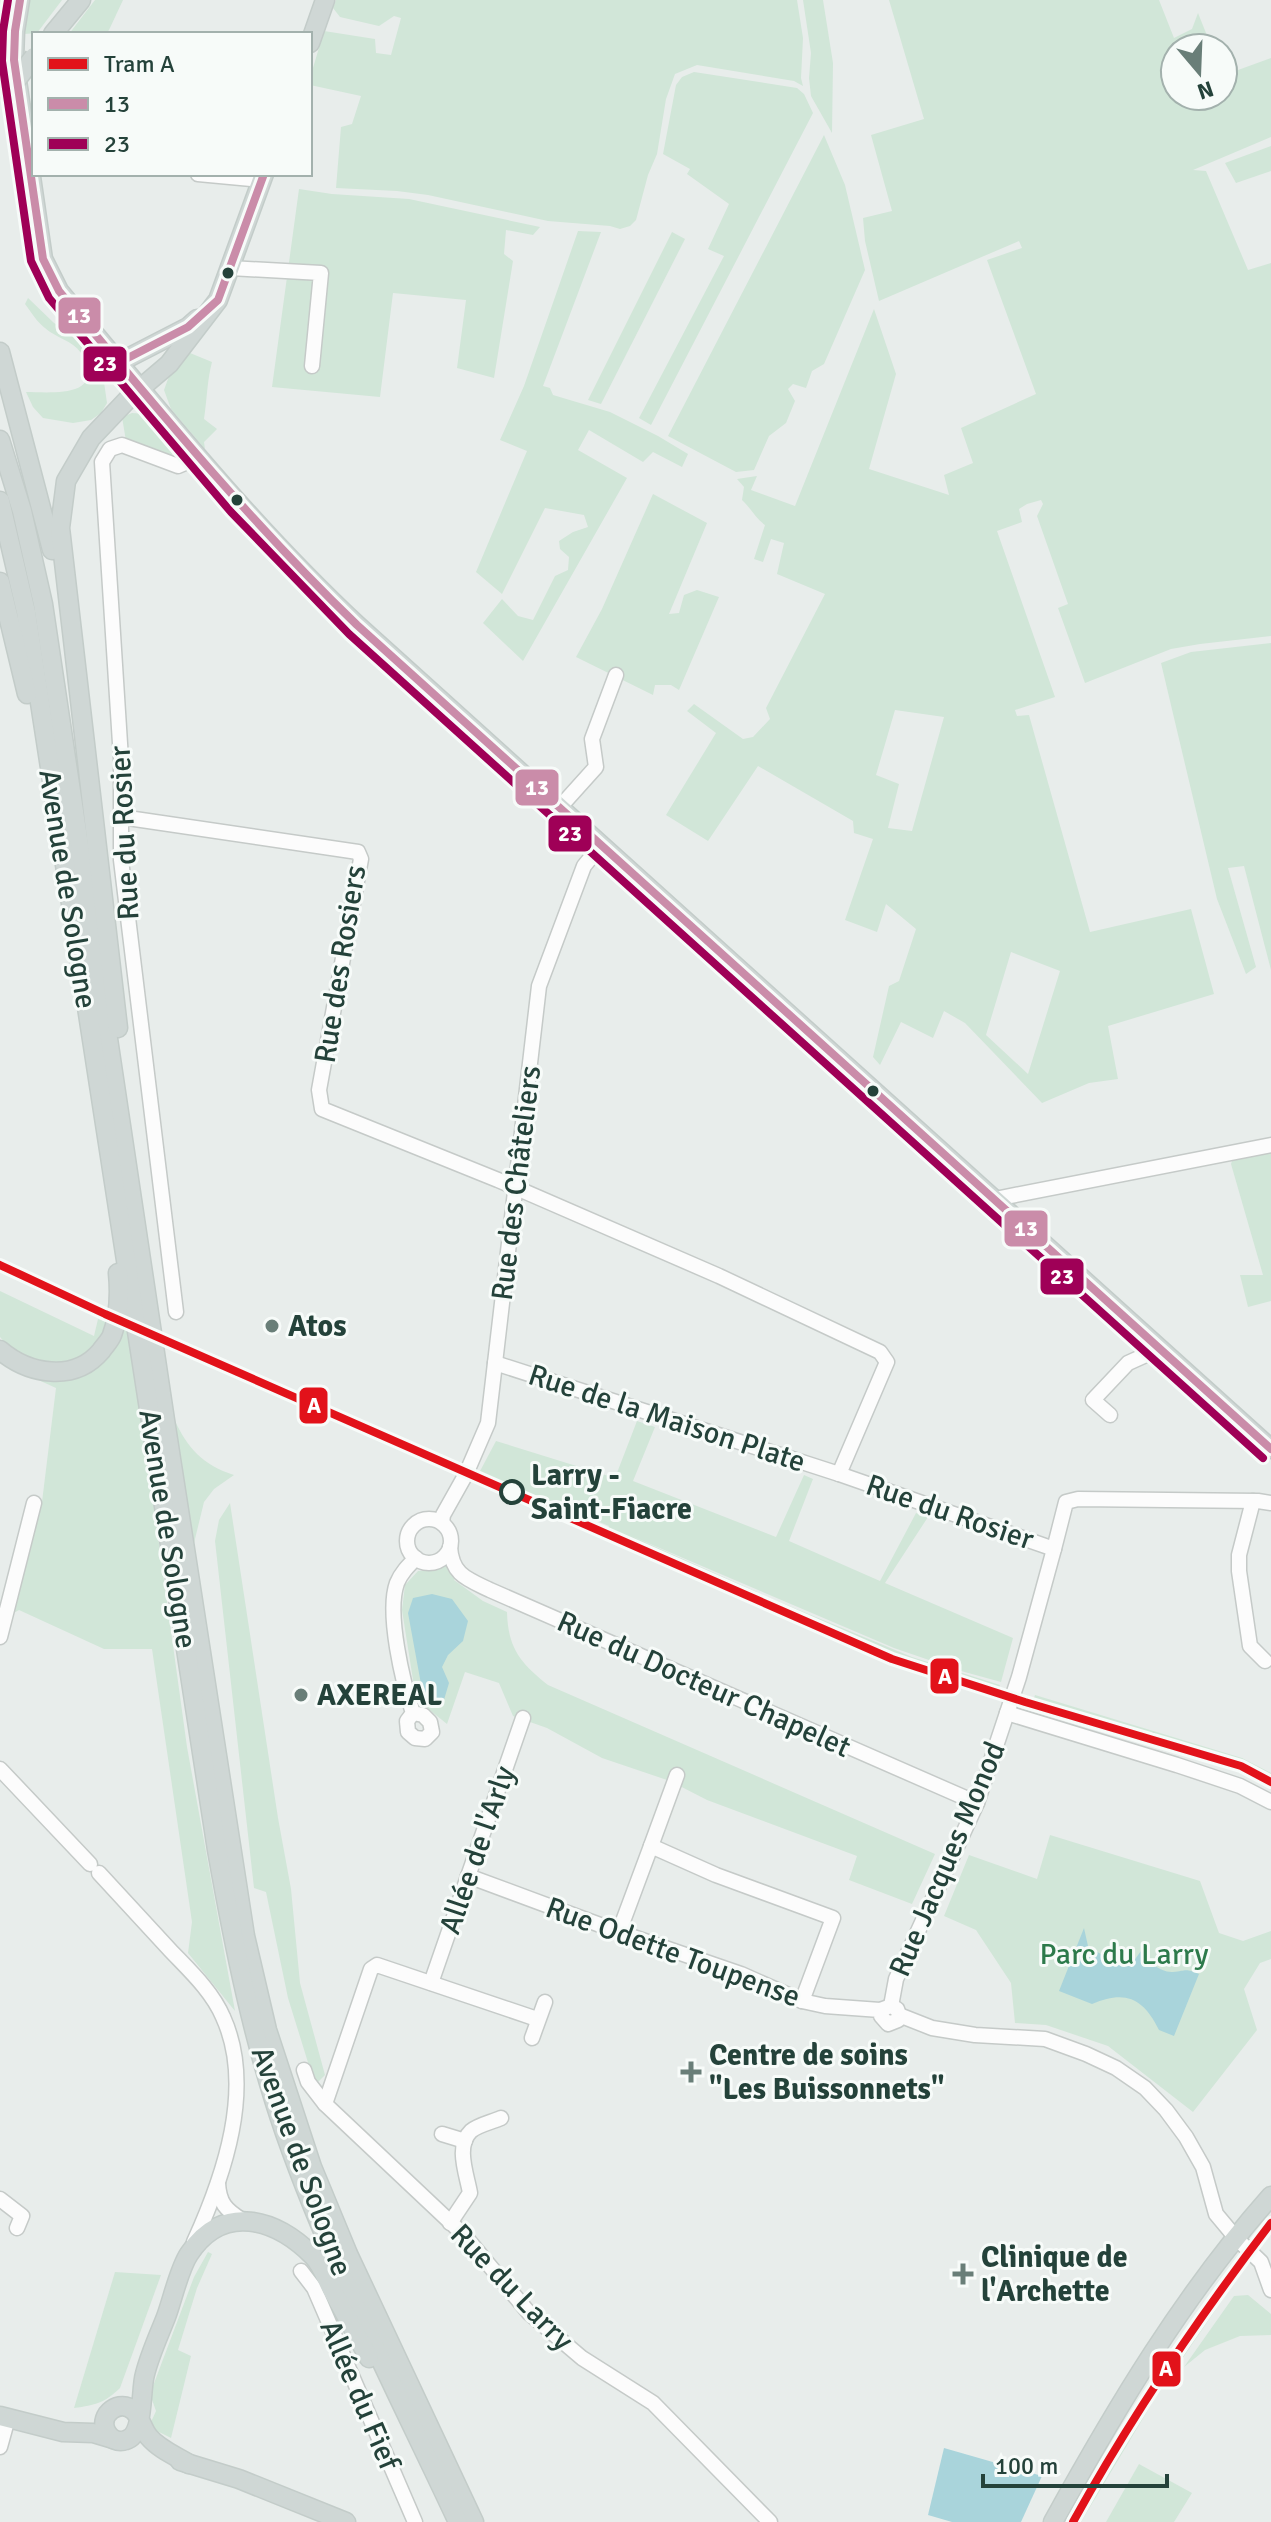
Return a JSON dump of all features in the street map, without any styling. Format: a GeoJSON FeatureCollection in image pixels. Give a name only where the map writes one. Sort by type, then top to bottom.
{"type":"FeatureCollection","features":[{"type":"Feature","properties":{"kind":"main road"},"geometry":{"type":"LineString","coordinates":[[20,0],[14,60],[43,259],[59,291],[199,457],[292,562],[351,620],[1271,1449]]}},
{"type":"Feature","properties":{"kind":"main road"},"geometry":{"type":"LineString","coordinates":[[55,32],[81,0]]}},
{"type":"Feature","properties":{"kind":"main road"},"geometry":{"type":"LineString","coordinates":[[312,37],[325,0]]}},
{"type":"Feature","properties":{"kind":"main road"},"geometry":{"type":"LineString","coordinates":[[3,98],[32,60]]}},
{"type":"Feature","properties":{"kind":"main road"},"geometry":{"type":"LineString","coordinates":[[165,1420],[60,528],[66,481],[84,448],[106,420],[169,364],[218,300],[263,177]]}},
{"type":"Feature","properties":{"kind":"main road"},"geometry":{"type":"LineString","coordinates":[[120,362],[188,327],[218,300]]}},
{"type":"Feature","properties":{"kind":"main road"},"geometry":{"type":"LineString","coordinates":[[0,352],[56,569],[81,711]]}},
{"type":"Feature","properties":{"kind":"main road"},"geometry":{"type":"LineString","coordinates":[[0,377],[32,469]]}},
{"type":"Feature","properties":{"kind":"main road","name":"Avenue de Sologne"},"geometry":{"type":"LineString","coordinates":[[0,440],[22,511],[43,604],[245,1936],[267,2030],[295,2122],[348,2254],[474,2522]]}},
{"type":"Feature","properties":{"kind":"main road","name":"Avenue de Sologne"},"geometry":{"type":"LineString","coordinates":[[0,501],[26,612],[234,1945],[256,2039],[284,2130],[313,2205],[458,2522]]}},
{"type":"Feature","properties":{"kind":"main road"},"geometry":{"type":"LineString","coordinates":[[0,582],[54,806]]}},
{"type":"Feature","properties":{"kind":"main road"},"geometry":{"type":"LineString","coordinates":[[0,1350],[11,1360],[34,1370],[53,1373],[79,1367],[95,1358],[111,1338],[120,1296],[92,1036]]}},
{"type":"Feature","properties":{"kind":"main road"},"geometry":{"type":"LineString","coordinates":[[1053,2522],[1112,2415],[1161,2341],[1236,2238],[1271,2196]]}},
{"type":"Feature","properties":{"kind":"main road"},"geometry":{"type":"LineString","coordinates":[[144,2375],[139,2429],[132,2438],[116,2440],[107,2433],[104,2422],[109,2411],[129,2397],[144,2375],[189,2254],[218,2226],[242,2220],[268,2225],[290,2237],[315,2258],[458,2522]]}},
{"type":"Feature","properties":{"kind":"main road"},"geometry":{"type":"LineString","coordinates":[[40,2425],[90,2422],[120,2406],[131,2409],[152,2440],[189,2464]]}},
{"type":"Feature","properties":{"kind":"main road"},"geometry":{"type":"LineString","coordinates":[[4,2417],[63,2432],[96,2434],[149,2449],[239,2479],[346,2522]]}},
{"type":"Feature","properties":{"kind":"street"},"geometry":{"type":"LineString","coordinates":[[241,176],[263,177]]}},
{"type":"Feature","properties":{"kind":"street"},"geometry":{"type":"LineString","coordinates":[[230,268],[321,273],[312,366]]}},
{"type":"Feature","properties":{"kind":"street"},"geometry":{"type":"LineString","coordinates":[[106,420],[134,407],[154,404]]}},
{"type":"Feature","properties":{"kind":"street","name":"Rue du Rosier"},"geometry":{"type":"LineString","coordinates":[[176,1312],[121,860],[120,743],[102,462],[110,449],[122,445],[178,466],[199,457]]}},
{"type":"Feature","properties":{"kind":"street"},"geometry":{"type":"LineString","coordinates":[[560,807],[596,767],[592,739],[616,675]]}},
{"type":"Feature","properties":{"kind":"street","name":"Rue des Rosiers"},"geometry":{"type":"LineString","coordinates":[[121,817],[358,852],[361,859],[319,1090],[322,1109],[514,1187]]}},
{"type":"Feature","properties":{"kind":"street","name":"Rue des Châteliers"},"geometry":{"type":"LineString","coordinates":[[442,1523],[443,1515],[466,1474],[488,1423],[539,986],[584,866],[601,845]]}},
{"type":"Feature","properties":{"kind":"street"},"geometry":{"type":"LineString","coordinates":[[995,1199],[1271,1145]]}},
{"type":"Feature","properties":{"kind":"street","name":"Rue du Rosier"},"geometry":{"type":"LineString","coordinates":[[514,1187],[719,1276],[880,1352],[887,1362],[839,1474],[1054,1549],[1066,1502],[1078,1499],[1271,1503]]}},
{"type":"Feature","properties":{"kind":"street"},"geometry":{"type":"LineString","coordinates":[[1110,1415],[1093,1400],[1128,1363],[1159,1349]]}},
{"type":"Feature","properties":{"kind":"street","name":"Rue de la Maison Plate"},"geometry":{"type":"LineString","coordinates":[[495,1363],[839,1474]]}},
{"type":"Feature","properties":{"kind":"street"},"geometry":{"type":"LineString","coordinates":[[1253,1501],[1239,1555],[1239,1571],[1250,1646],[1265,1661]]}},
{"type":"Feature","properties":{"kind":"street"},"geometry":{"type":"LineString","coordinates":[[0,1637],[34,1503]]}},
{"type":"Feature","properties":{"kind":"street"},"geometry":{"type":"LineString","coordinates":[[422,1520],[442,1523],[450,1533],[450,1547],[436,1561],[422,1562],[408,1548],[410,1530],[422,1520]]}},
{"type":"Feature","properties":{"kind":"street","name":"Rue du Docteur Chapelet"},"geometry":{"type":"LineString","coordinates":[[450,1547],[451,1559],[461,1575],[490,1590],[977,1803]]}},
{"type":"Feature","properties":{"kind":"street","name":"Rue Jacques Monod"},"geometry":{"type":"LineString","coordinates":[[1054,1549],[1007,1713],[977,1803],[896,1979],[891,2010],[915,2023],[961,2032],[1045,2039],[1116,2068],[1145,2088],[1186,2137],[1203,2167],[1216,2214],[1261,2262],[1271,2290]]}},
{"type":"Feature","properties":{"kind":"street"},"geometry":{"type":"LineString","coordinates":[[413,1713],[405,1691],[394,1623],[394,1593],[404,1571],[416,1558]]}},
{"type":"Feature","properties":{"kind":"street","name":"Rue Jacques Monod"},"geometry":{"type":"LineString","coordinates":[[1007,1713],[1203,1773],[1240,1786],[1271,1802]]}},
{"type":"Feature","properties":{"kind":"street","name":"Allée de l'Arly"},"geometry":{"type":"LineString","coordinates":[[431,1983],[523,1718]]}},
{"type":"Feature","properties":{"kind":"street"},"geometry":{"type":"LineString","coordinates":[[0,1769],[206,1989],[223,2016],[235,2066],[236,2095],[232,2127],[204,2222],[189,2254]]}},
{"type":"Feature","properties":{"kind":"street"},"geometry":{"type":"LineString","coordinates":[[619,1932],[677,1775]]}},
{"type":"Feature","properties":{"kind":"street"},"geometry":{"type":"LineString","coordinates":[[651,1846],[716,1875],[833,1918],[802,2001]]}},
{"type":"Feature","properties":{"kind":"street","name":"Rue Odette Toupense"},"geometry":{"type":"LineString","coordinates":[[468,1876],[741,1974],[802,2001],[825,2006],[891,2010]]}},
{"type":"Feature","properties":{"kind":"street"},"geometry":{"type":"LineString","coordinates":[[325,2104],[371,1969],[377,1965],[537,2019]]}},
{"type":"Feature","properties":{"kind":"street"},"geometry":{"type":"LineString","coordinates":[[532,2038],[545,2002]]}},
{"type":"Feature","properties":{"kind":"street","name":"Rue du Larry"},"geometry":{"type":"LineString","coordinates":[[304,2070],[308,2082],[325,2104],[464,2235],[529,2313],[582,2358],[653,2403],[770,2522]]}},
{"type":"Feature","properties":{"kind":"street"},"geometry":{"type":"LineString","coordinates":[[450,2223],[470,2193],[463,2153],[465,2141],[472,2130],[501,2118]]}},
{"type":"Feature","properties":{"kind":"street"},"geometry":{"type":"LineString","coordinates":[[442,2134],[465,2141]]}},
{"type":"Feature","properties":{"kind":"street"},"geometry":{"type":"LineString","coordinates":[[218,2178],[221,2202],[227,2211],[242,2220]]}},
{"type":"Feature","properties":{"kind":"street"},"geometry":{"type":"LineString","coordinates":[[0,2199],[22,2216],[17,2228]]}},
{"type":"Feature","properties":{"kind":"street","name":"Allée du Fief"},"geometry":{"type":"LineString","coordinates":[[301,2271],[314,2288],[415,2522]]}},
{"type":"Feature","properties":{"kind":"street"},"geometry":{"type":"LineString","coordinates":[[0,2447],[4,2417]]}},
{"type":"Feature","properties":{"kind":"green space"},"geometry":{"type":"Polygon","coordinates":[[[30,0],[62,0],[38,32],[24,34],[30,0]]]}},
{"type":"Feature","properties":{"kind":"green space"},"geometry":{"type":"Polygon","coordinates":[[[95,0],[123,0],[108,32],[71,32],[95,0]]]}},
{"type":"Feature","properties":{"kind":"green space"},"geometry":{"type":"Polygon","coordinates":[[[336,0],[797,0],[803,38],[803,86],[794,81],[697,65],[675,74],[666,99],[657,154],[636,220],[620,229],[548,221],[428,195],[336,188],[341,127],[352,124],[361,96],[312,85],[312,71],[324,31],[375,39],[376,53],[391,55],[401,18],[394,16],[379,26],[340,17],[333,8],[336,0]]]}},
{"type":"Feature","properties":{"kind":"green space"},"geometry":{"type":"Polygon","coordinates":[[[803,0],[823,0],[833,63],[832,133],[811,96],[811,53],[803,0]]]}},
{"type":"Feature","properties":{"kind":"green space"},"geometry":{"type":"Polygon","coordinates":[[[889,0],[1159,0],[1172,32],[1159,32],[1159,112],[1239,112],[1239,70],[1271,58],[1271,137],[1193,170],[1206,171],[1248,270],[1271,263],[1271,636],[1171,649],[1085,683],[1058,608],[1068,604],[1037,516],[1043,504],[1041,500],[1019,509],[1022,522],[997,531],[1055,697],[1015,710],[1017,716],[1029,715],[1090,932],[1191,909],[1214,994],[1108,1026],[1118,1079],[1089,1083],[1042,1103],[965,1023],[944,1011],[933,1038],[901,1022],[880,1065],[873,1057],[889,986],[899,981],[916,929],[886,904],[877,932],[845,920],[873,839],[854,833],[853,821],[758,766],[708,841],[666,815],[716,733],[687,711],[694,704],[743,739],[753,737],[770,719],[766,708],[825,594],[777,574],[784,543],[771,539],[763,562],[754,559],[765,525],[742,500],[744,487],[737,479],[757,476],[751,490],[795,506],[874,309],[896,374],[869,469],[949,495],[944,475],[973,463],[961,428],[1036,394],[987,260],[1022,248],[1019,241],[879,301],[863,218],[892,211],[871,135],[924,119],[889,0]],[[895,710],[876,775],[899,784],[888,828],[912,831],[944,717],[895,710]],[[1011,952],[986,1035],[1028,1074],[1060,971],[1011,952]]]}},
{"type":"Feature","properties":{"kind":"green space"},"geometry":{"type":"Polygon","coordinates":[[[1198,13],[1206,32],[1186,32],[1192,29],[1198,13]]]}},
{"type":"Feature","properties":{"kind":"green space"},"geometry":{"type":"Polygon","coordinates":[[[694,72],[797,88],[804,94],[813,113],[651,425],[639,418],[724,256],[708,249],[729,204],[687,174],[690,169],[663,154],[676,85],[682,77],[694,72]]]}},
{"type":"Feature","properties":{"kind":"green space"},"geometry":{"type":"Polygon","coordinates":[[[824,135],[845,185],[865,270],[824,364],[812,371],[806,388],[793,384],[788,389],[795,401],[786,423],[769,436],[754,470],[736,472],[668,436],[824,135]]]}},
{"type":"Feature","properties":{"kind":"green space"},"geometry":{"type":"Polygon","coordinates":[[[1271,146],[1271,171],[1236,183],[1225,163],[1271,146]]]}},
{"type":"Feature","properties":{"kind":"green space"},"geometry":{"type":"Polygon","coordinates":[[[299,189],[409,199],[540,227],[533,235],[506,230],[504,254],[513,261],[494,378],[457,368],[466,300],[393,293],[380,397],[272,387],[299,189]]]}},
{"type":"Feature","properties":{"kind":"green space"},"geometry":{"type":"Polygon","coordinates":[[[578,231],[601,232],[543,386],[550,388],[553,395],[610,412],[688,454],[682,467],[653,452],[643,462],[589,430],[578,450],[627,478],[523,661],[483,623],[502,599],[518,616],[533,620],[555,576],[568,570],[569,557],[560,549],[559,541],[588,527],[584,515],[545,508],[502,594],[476,572],[527,451],[500,440],[524,386],[578,231]]]}},
{"type":"Feature","properties":{"kind":"green space"},"geometry":{"type":"Polygon","coordinates":[[[672,232],[685,239],[601,404],[588,400],[672,232]]]}},
{"type":"Feature","properties":{"kind":"green space"},"geometry":{"type":"Polygon","coordinates":[[[28,298],[54,323],[91,345],[101,361],[107,403],[101,413],[91,420],[73,423],[43,418],[33,407],[26,392],[68,391],[85,383],[88,375],[81,353],[39,323],[25,304],[28,298]]]}},
{"type":"Feature","properties":{"kind":"green space"},"geometry":{"type":"Polygon","coordinates":[[[190,353],[212,362],[204,419],[217,429],[204,442],[205,449],[171,409],[164,390],[172,368],[190,353]]]}},
{"type":"Feature","properties":{"kind":"green space"},"geometry":{"type":"Polygon","coordinates":[[[132,413],[146,416],[157,423],[176,445],[175,452],[169,457],[126,441],[122,417],[132,413]]]}},
{"type":"Feature","properties":{"kind":"green space"},"geometry":{"type":"Polygon","coordinates":[[[653,494],[707,523],[669,614],[679,613],[684,595],[697,590],[719,597],[679,690],[671,685],[655,685],[653,695],[576,657],[602,609],[653,494]]]}},
{"type":"Feature","properties":{"kind":"green space"},"geometry":{"type":"Polygon","coordinates":[[[1271,643],[1271,970],[1244,866],[1228,868],[1256,967],[1246,974],[1217,899],[1161,663],[1191,652],[1271,643]]]}},
{"type":"Feature","properties":{"kind":"green space"},"geometry":{"type":"Polygon","coordinates":[[[1271,1151],[1271,1301],[1248,1307],[1240,1275],[1263,1275],[1231,1164],[1233,1158],[1271,1151]]]}},
{"type":"Feature","properties":{"kind":"green space"},"geometry":{"type":"Polygon","coordinates":[[[0,1291],[94,1336],[98,1319],[106,1322],[100,1340],[89,1353],[70,1363],[48,1365],[27,1360],[15,1353],[0,1337],[0,1291]]]}},
{"type":"Feature","properties":{"kind":"green space"},"geometry":{"type":"Polygon","coordinates":[[[126,1304],[187,1747],[235,2011],[188,1953],[192,1922],[152,1649],[104,1649],[19,1610],[12,1614],[42,1502],[56,1388],[34,1378],[72,1377],[126,1304]]]}},
{"type":"Feature","properties":{"kind":"green space"},"geometry":{"type":"Polygon","coordinates":[[[174,1419],[185,1439],[205,1461],[234,1475],[214,1489],[204,1502],[194,1543],[174,1419]]]}},
{"type":"Feature","properties":{"kind":"green space"},"geometry":{"type":"Polygon","coordinates":[[[637,1421],[655,1427],[633,1481],[776,1537],[804,1475],[813,1479],[789,1541],[880,1581],[916,1513],[928,1517],[885,1583],[1013,1638],[1001,1682],[894,1648],[629,1535],[757,1592],[752,1602],[605,1537],[609,1526],[479,1473],[496,1441],[615,1478],[637,1421]]]}},
{"type":"Feature","properties":{"kind":"green space"},"geometry":{"type":"Polygon","coordinates":[[[230,1503],[291,1889],[300,1983],[325,2075],[315,2085],[288,1998],[266,1892],[254,1888],[215,1541],[219,1520],[230,1503]]]}},
{"type":"Feature","properties":{"kind":"green space"},"geometry":{"type":"Polygon","coordinates":[[[446,1563],[456,1576],[454,1580],[483,1601],[507,1612],[510,1636],[517,1654],[548,1685],[935,1854],[912,1904],[849,1880],[857,1856],[707,1800],[670,1781],[602,1758],[547,1728],[513,1716],[499,1683],[465,1672],[447,1724],[416,1699],[402,1610],[405,1585],[418,1571],[436,1569],[446,1563]]]}},
{"type":"Feature","properties":{"kind":"green space"},"geometry":{"type":"Polygon","coordinates":[[[760,1594],[912,1657],[1000,1685],[997,1695],[816,1629],[757,1603],[760,1594]]]}},
{"type":"Feature","properties":{"kind":"green space"},"geometry":{"type":"Polygon","coordinates":[[[1035,1695],[1242,1758],[1271,1773],[1271,1785],[1224,1764],[1031,1706],[1035,1695]]]}},
{"type":"Feature","properties":{"kind":"green space","name":"Parc du Larry"},"geometry":{"type":"Polygon","coordinates":[[[1050,1835],[1200,1881],[1219,1933],[1243,1941],[1271,1931],[1271,1959],[1260,1963],[1244,1989],[1257,2030],[1193,2112],[1108,2046],[1046,2025],[1015,2023],[1011,1983],[976,1930],[944,1916],[969,1855],[1037,1879],[1050,1835]]]}},
{"type":"Feature","properties":{"kind":"green space"},"geometry":{"type":"Polygon","coordinates":[[[208,2252],[212,2254],[197,2288],[178,2350],[191,2356],[171,2438],[153,2429],[151,2422],[156,2411],[150,2394],[194,2277],[208,2252]]]}},
{"type":"Feature","properties":{"kind":"green space"},"geometry":{"type":"Polygon","coordinates":[[[115,2272],[161,2275],[120,2388],[99,2402],[74,2408],[115,2272]]]}},
{"type":"Feature","properties":{"kind":"green space"},"geometry":{"type":"Polygon","coordinates":[[[1217,2289],[1225,2296],[1154,2400],[1081,2522],[1069,2522],[1139,2403],[1217,2289]]]}},
{"type":"Feature","properties":{"kind":"green space"},"geometry":{"type":"Polygon","coordinates":[[[1248,2295],[1271,2314],[1271,2335],[1240,2336],[1205,2350],[1184,2367],[1234,2296],[1248,2295]]]}},
{"type":"Feature","properties":{"kind":"green space"},"geometry":{"type":"Polygon","coordinates":[[[1139,2464],[1192,2493],[1174,2522],[1106,2522],[1139,2464]]]}},
{"type":"Feature","properties":{"kind":"water"},"geometry":{"type":"Polygon","coordinates":[[[432,1594],[452,1599],[468,1621],[463,1641],[448,1655],[442,1667],[449,1683],[443,1703],[426,1694],[421,1684],[408,1613],[413,1598],[432,1594]]]}},
{"type":"Feature","properties":{"kind":"water"},"geometry":{"type":"Polygon","coordinates":[[[1084,1928],[1088,1946],[1118,1965],[1133,1962],[1141,1951],[1164,1971],[1188,1970],[1199,1974],[1174,2036],[1159,2030],[1147,2011],[1133,2000],[1115,1997],[1092,2004],[1059,1991],[1084,1928]]]}},
{"type":"Feature","properties":{"kind":"water"},"geometry":{"type":"Polygon","coordinates":[[[944,2448],[1042,2476],[1021,2522],[952,2522],[928,2515],[944,2448]]]}},
{"type":"Feature","properties":{"kind":"tram line","name":"A"},"geometry":{"type":"LineString","coordinates":[[0,1265],[892,1659],[1241,1766],[1271,1782]]}},
{"type":"Feature","properties":{"kind":"tram line"},"geometry":{"type":"LineString","coordinates":[[1153,1733],[1176,1747]]}},
{"type":"Feature","properties":{"kind":"tram line","name":"A"},"geometry":{"type":"LineString","coordinates":[[1073,2522],[1166,2369],[1271,2223]]}},
{"type":"Feature","properties":{"kind":"transit line","name":"23"},"geometry":{"type":"LineString","coordinates":[[8,0],[2,61],[31,261],[49,298],[231,512],[349,634],[1263,1458]]}},
{"type":"Feature","properties":{"kind":"transit line","name":"13"},"geometry":{"type":"LineString","coordinates":[[20,0],[14,60],[43,259],[59,291],[204,462],[278,545],[357,625],[1271,1449]]}},
{"type":"Feature","properties":{"kind":"transit line","name":"13"},"geometry":{"type":"LineString","coordinates":[[120,362],[188,327],[218,300],[263,176]]}},
{"type":"Feature","properties":{"kind":"place","name":"Atos"},"geometry":{"type":"Point","coordinates":[272,1326]}},
{"type":"Feature","properties":{"kind":"place","name":"Larry - Saint-Fiacre"},"geometry":{"type":"Point","coordinates":[512,1492]}},
{"type":"Feature","properties":{"kind":"place","name":"AXEREAL"},"geometry":{"type":"Point","coordinates":[301,1695]}},
{"type":"Feature","properties":{"kind":"place","name":"Centre de soins \"Les Buissonnets\""},"geometry":{"type":"Point","coordinates":[691,2072]}},
{"type":"Feature","properties":{"kind":"place","name":"Clinique de l'Archette"},"geometry":{"type":"Point","coordinates":[963,2274]}}]}
